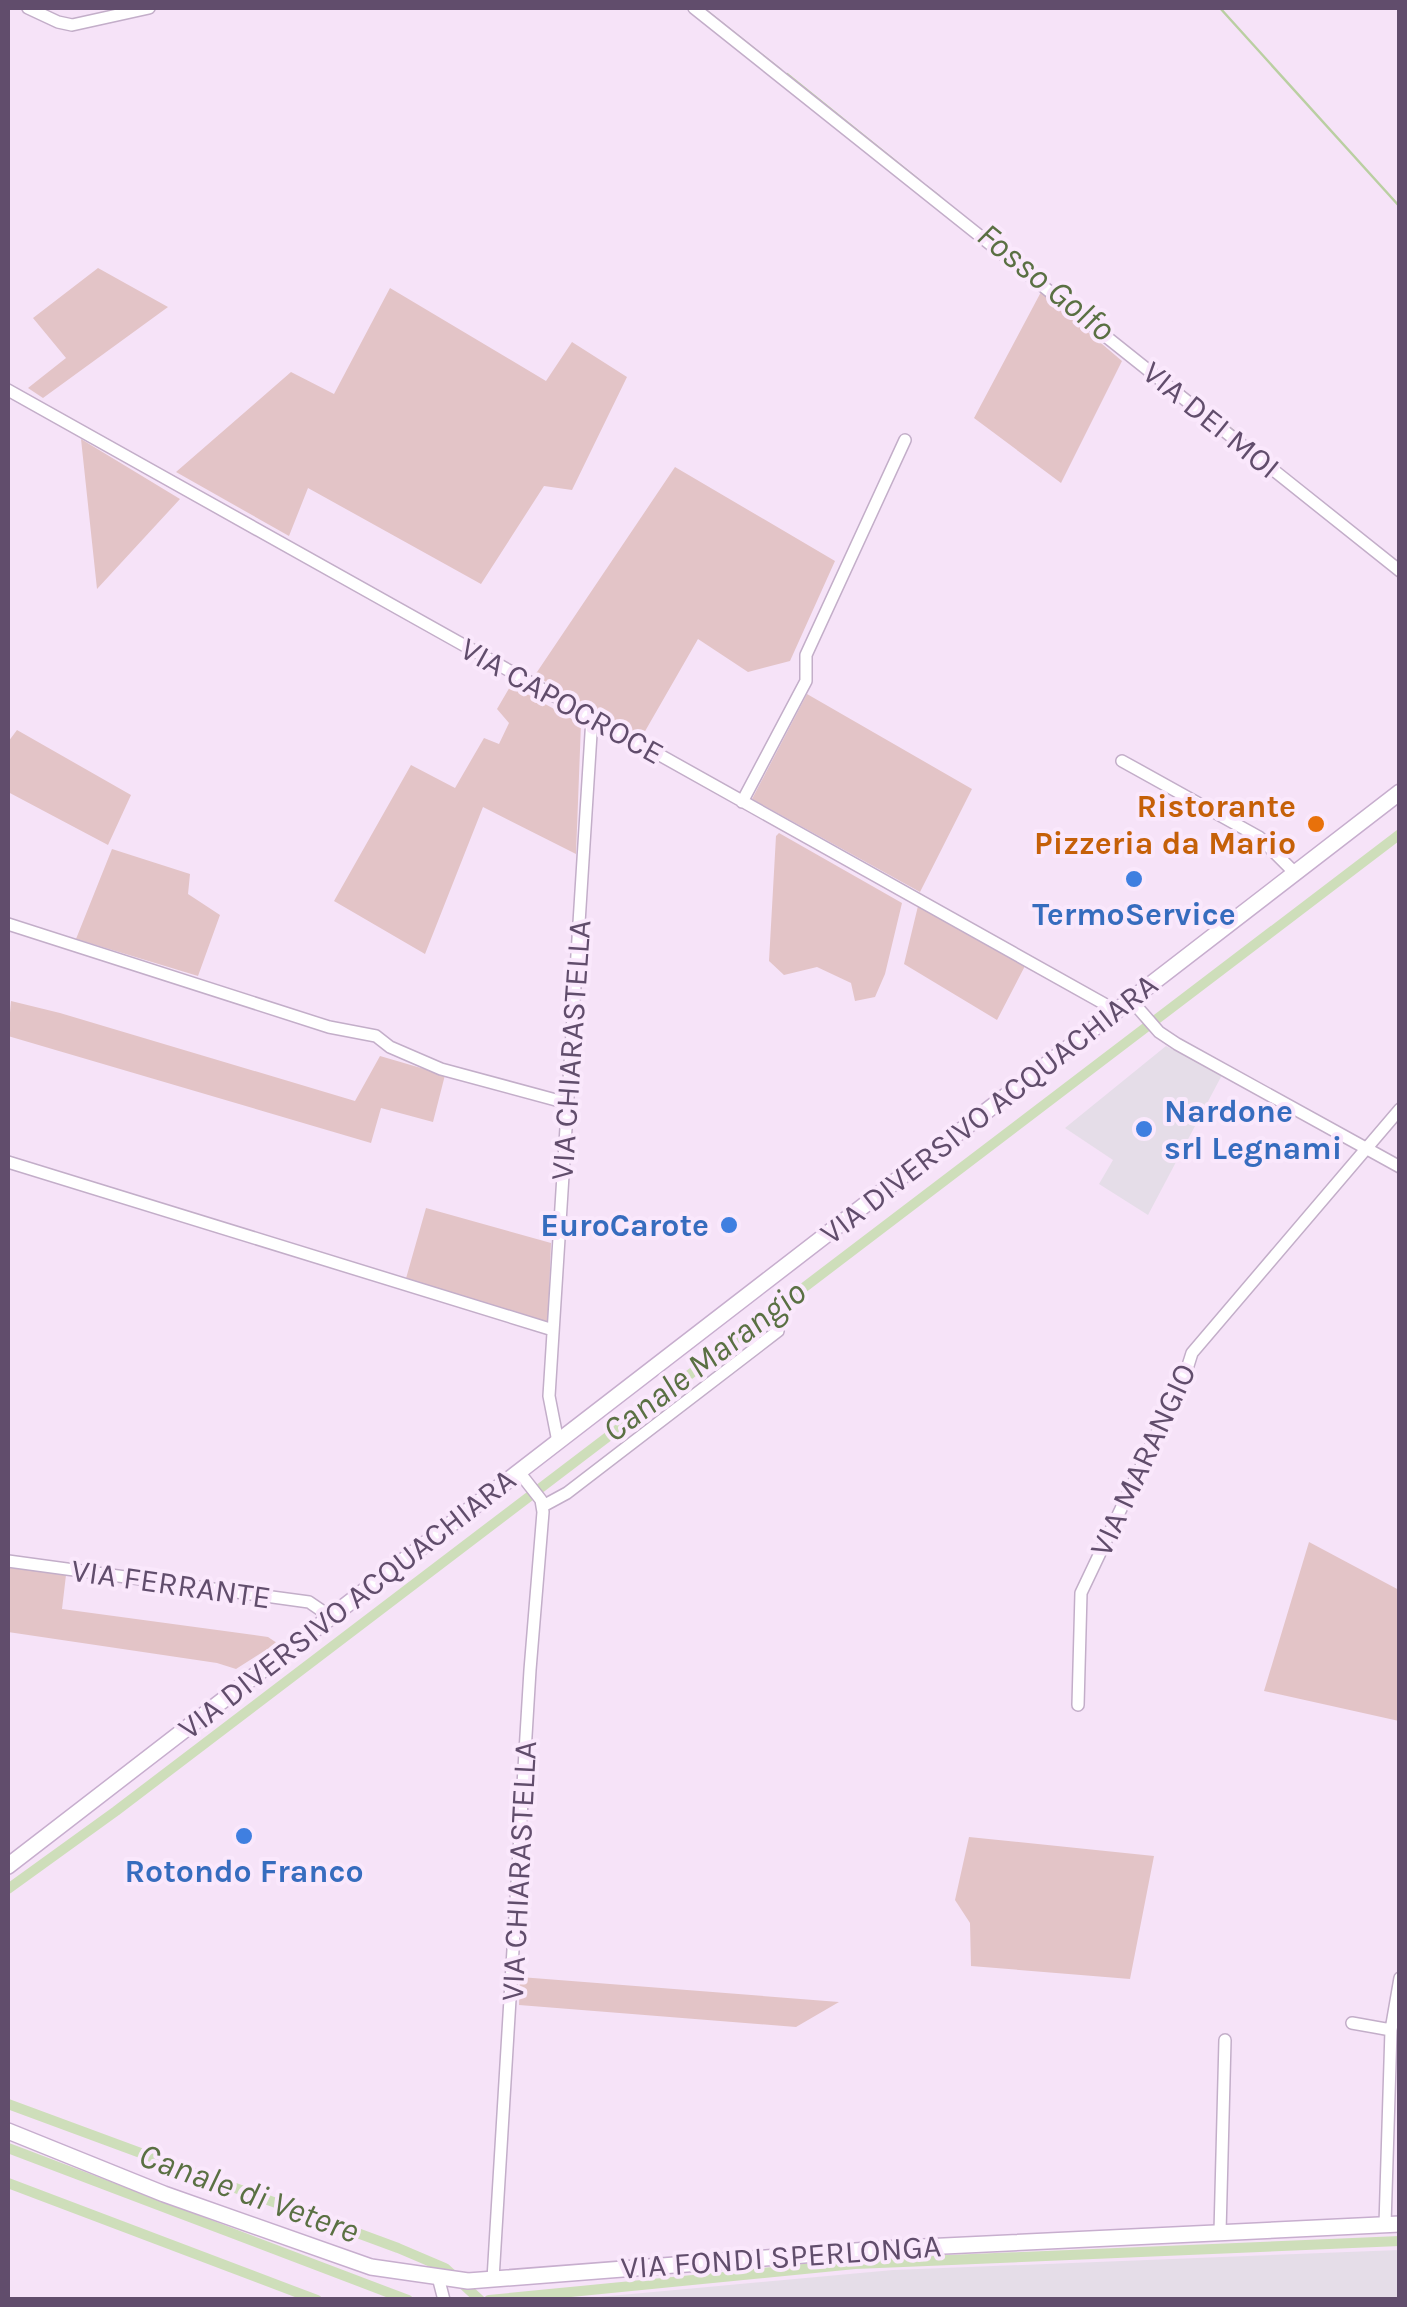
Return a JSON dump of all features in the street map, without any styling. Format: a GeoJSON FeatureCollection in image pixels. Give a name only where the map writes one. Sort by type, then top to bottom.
{"type":"FeatureCollection","features":[{"type":"Feature","properties":{"kind":"main road","name":"VIA DIVERSIVO ACQUACHIARA"},"geometry":{"type":"LineString","coordinates":[[8,1866],[331,1617],[523,1477],[558,1442],[1117,1010],[1135,1003],[1400,792]]}},
{"type":"Feature","properties":{"kind":"main road","name":"VIA FONDI SPERLONGA"},"geometry":{"type":"LineString","coordinates":[[8,2131],[164,2194],[372,2267],[443,2287],[468,2281],[881,2248],[1392,2224]]}},
{"type":"Feature","properties":{"kind":"street"},"geometry":{"type":"LineString","coordinates":[[28,8],[72,25],[150,8]]}},
{"type":"Feature","properties":{"kind":"street","name":"VIA DEI MOI"},"geometry":{"type":"LineString","coordinates":[[694,8],[1400,571]]}},
{"type":"Feature","properties":{"kind":"street","name":"VIA CAPOCROCE"},"geometry":{"type":"LineString","coordinates":[[8,390],[1117,1010]]}},
{"type":"Feature","properties":{"kind":"street"},"geometry":{"type":"LineString","coordinates":[[742,802],[806,681],[806,656],[904,440]]}},
{"type":"Feature","properties":{"kind":"street","name":"VIA CHIARASTELLA"},"geometry":{"type":"LineString","coordinates":[[558,1442],[549,1396],[592,718]]}},
{"type":"Feature","properties":{"kind":"street"},"geometry":{"type":"LineString","coordinates":[[1122,762],[1259,838],[1295,873]]}},
{"type":"Feature","properties":{"kind":"street"},"geometry":{"type":"LineString","coordinates":[[8,924],[328,1028],[376,1036],[390,1047],[441,1069],[568,1103]]}},
{"type":"Feature","properties":{"kind":"street"},"geometry":{"type":"LineString","coordinates":[[1135,1003],[1159,1032],[1400,1168]]}},
{"type":"Feature","properties":{"kind":"street","name":"VIA MARANGIO"},"geometry":{"type":"LineString","coordinates":[[1078,1705],[1081,1592],[1192,1353],[1400,1108]]}},
{"type":"Feature","properties":{"kind":"street"},"geometry":{"type":"LineString","coordinates":[[8,1162],[553,1330]]}},
{"type":"Feature","properties":{"kind":"street"},"geometry":{"type":"LineString","coordinates":[[523,1477],[542,1503],[567,1494],[778,1331]]}},
{"type":"Feature","properties":{"kind":"street","name":"VIA CHIARASTELLA"},"geometry":{"type":"LineString","coordinates":[[493,2279],[542,1503]]}},
{"type":"Feature","properties":{"kind":"street","name":"VIA FERRANTE"},"geometry":{"type":"LineString","coordinates":[[8,1561],[309,1602],[331,1617]]}},
{"type":"Feature","properties":{"kind":"street"},"geometry":{"type":"LineString","coordinates":[[1392,2224],[1391,2030],[1400,1978]]}},
{"type":"Feature","properties":{"kind":"street"},"geometry":{"type":"LineString","coordinates":[[1352,2024],[1391,2030]]}},
{"type":"Feature","properties":{"kind":"street"},"geometry":{"type":"LineString","coordinates":[[1220,2232],[1226,2040]]}},
{"type":"Feature","properties":{"kind":"street"},"geometry":{"type":"LineString","coordinates":[[443,2287],[455,2300]]}},
{"type":"Feature","properties":{"kind":"shaded area"},"geometry":{"type":"Polygon","coordinates":[[[98,268],[168,307],[43,398],[28,388],[66,358],[33,318],[98,268]]]}},
{"type":"Feature","properties":{"kind":"shaded area"},"geometry":{"type":"Polygon","coordinates":[[[390,288],[546,381],[572,342],[627,377],[572,490],[544,486],[481,584],[308,488],[289,536],[176,472],[291,372],[334,394],[390,288]]]}},
{"type":"Feature","properties":{"kind":"shaded area"},"geometry":{"type":"Polygon","coordinates":[[[1041,292],[1122,361],[1061,483],[974,418],[1041,292]]]}},
{"type":"Feature","properties":{"kind":"shaded area"},"geometry":{"type":"Polygon","coordinates":[[[81,439],[180,499],[97,589],[81,439]]]}},
{"type":"Feature","properties":{"kind":"shaded area"},"geometry":{"type":"Polygon","coordinates":[[[675,467],[835,561],[790,661],[748,672],[698,639],[644,733],[636,737],[535,675],[675,467]]]}},
{"type":"Feature","properties":{"kind":"shaded area"},"geometry":{"type":"Polygon","coordinates":[[[511,685],[581,724],[576,854],[483,807],[425,954],[334,901],[411,765],[455,788],[484,738],[499,744],[509,723],[497,709],[511,685]]]}},
{"type":"Feature","properties":{"kind":"shaded area"},"geometry":{"type":"Polygon","coordinates":[[[807,694],[972,789],[920,892],[752,799],[807,694]]]}},
{"type":"Feature","properties":{"kind":"shaded area"},"geometry":{"type":"Polygon","coordinates":[[[17,730],[131,795],[108,845],[8,792],[8,742],[17,730]]]}},
{"type":"Feature","properties":{"kind":"shaded area"},"geometry":{"type":"Polygon","coordinates":[[[779,833],[902,903],[885,974],[875,997],[855,1001],[851,983],[817,967],[784,975],[769,961],[779,833]]]}},
{"type":"Feature","properties":{"kind":"shaded area"},"geometry":{"type":"Polygon","coordinates":[[[112,849],[190,874],[188,894],[220,915],[198,976],[76,939],[112,849]]]}},
{"type":"Feature","properties":{"kind":"shaded area"},"geometry":{"type":"Polygon","coordinates":[[[918,906],[1025,966],[997,1020],[904,964],[918,906]]]}},
{"type":"Feature","properties":{"kind":"shaded area"},"geometry":{"type":"Polygon","coordinates":[[[11,1001],[355,1101],[380,1056],[445,1075],[433,1122],[381,1108],[371,1143],[8,1036],[11,1001]]]}},
{"type":"Feature","properties":{"kind":"shaded area"},"geometry":{"type":"Polygon","coordinates":[[[1166,1046],[1222,1075],[1148,1215],[1099,1184],[1113,1160],[1065,1128],[1166,1046]]]}},
{"type":"Feature","properties":{"kind":"shaded area"},"geometry":{"type":"Polygon","coordinates":[[[426,1208],[551,1243],[548,1321],[542,1323],[405,1282],[426,1208]]]}},
{"type":"Feature","properties":{"kind":"shaded area"},"geometry":{"type":"Polygon","coordinates":[[[1309,1542],[1399,1590],[1399,1721],[1264,1691],[1309,1542]]]}},
{"type":"Feature","properties":{"kind":"shaded area"},"geometry":{"type":"Polygon","coordinates":[[[8,1567],[66,1575],[62,1609],[268,1637],[277,1643],[236,1669],[8,1632],[8,1567]]]}},
{"type":"Feature","properties":{"kind":"shaded area"},"geometry":{"type":"Polygon","coordinates":[[[969,1837],[1154,1856],[1130,1979],[971,1966],[970,1923],[955,1900],[969,1837]]]}},
{"type":"Feature","properties":{"kind":"shaded area"},"geometry":{"type":"Polygon","coordinates":[[[520,1977],[839,2002],[796,2027],[519,2005],[520,1977]]]}},
{"type":"Feature","properties":{"kind":"shaded area"},"geometry":{"type":"Polygon","coordinates":[[[1399,2250],[1399,2299],[577,2299],[893,2270],[1399,2250]]]}},
{"type":"Feature","properties":{"kind":"waterway","name":"Fosso Golfo"},"geometry":{"type":"LineString","coordinates":[[703,8],[781,70]]}},
{"type":"Feature","properties":{"kind":"waterway"},"geometry":{"type":"LineString","coordinates":[[1220,8],[1400,207]]}},
{"type":"Feature","properties":{"kind":"waterway","name":"Fosso Golfo"},"geometry":{"type":"LineString","coordinates":[[787,74],[920,181]]}},
{"type":"Feature","properties":{"kind":"waterway","name":"Fosso Golfo"},"geometry":{"type":"LineString","coordinates":[[926,186],[939,196]]}},
{"type":"Feature","properties":{"kind":"waterway","name":"Fosso Golfo"},"geometry":{"type":"LineString","coordinates":[[1174,384],[1240,436]]}},
{"type":"Feature","properties":{"kind":"waterway","name":"Canale Marangio"},"geometry":{"type":"LineString","coordinates":[[8,1889],[116,1811],[1400,834]]}},
{"type":"Feature","properties":{"kind":"waterway","name":"Canale di Vetere"},"geometry":{"type":"LineString","coordinates":[[8,2104],[398,2248],[445,2268],[480,2300]]}},
{"type":"Feature","properties":{"kind":"waterway","name":"Canale di Vetere"},"geometry":{"type":"LineString","coordinates":[[8,2148],[408,2300]]}},
{"type":"Feature","properties":{"kind":"waterway"},"geometry":{"type":"LineString","coordinates":[[8,2183],[317,2300]]}},
{"type":"Feature","properties":{"kind":"waterway"},"geometry":{"type":"LineString","coordinates":[[489,2300],[855,2264],[1400,2241]]}},
{"type":"Feature","properties":{"kind":"place","name":"Ristorante Pizzeria da Mario"},"geometry":{"type":"Point","coordinates":[1316,824]}},
{"type":"Feature","properties":{"kind":"place","name":"TermoService"},"geometry":{"type":"Point","coordinates":[1134,879]}},
{"type":"Feature","properties":{"kind":"place","name":"Nardone srl Legnami"},"geometry":{"type":"Point","coordinates":[1144,1129]}},
{"type":"Feature","properties":{"kind":"place","name":"EuroCarote"},"geometry":{"type":"Point","coordinates":[729,1225]}},
{"type":"Feature","properties":{"kind":"place","name":"Rotondo Franco"},"geometry":{"type":"Point","coordinates":[244,1836]}}]}
